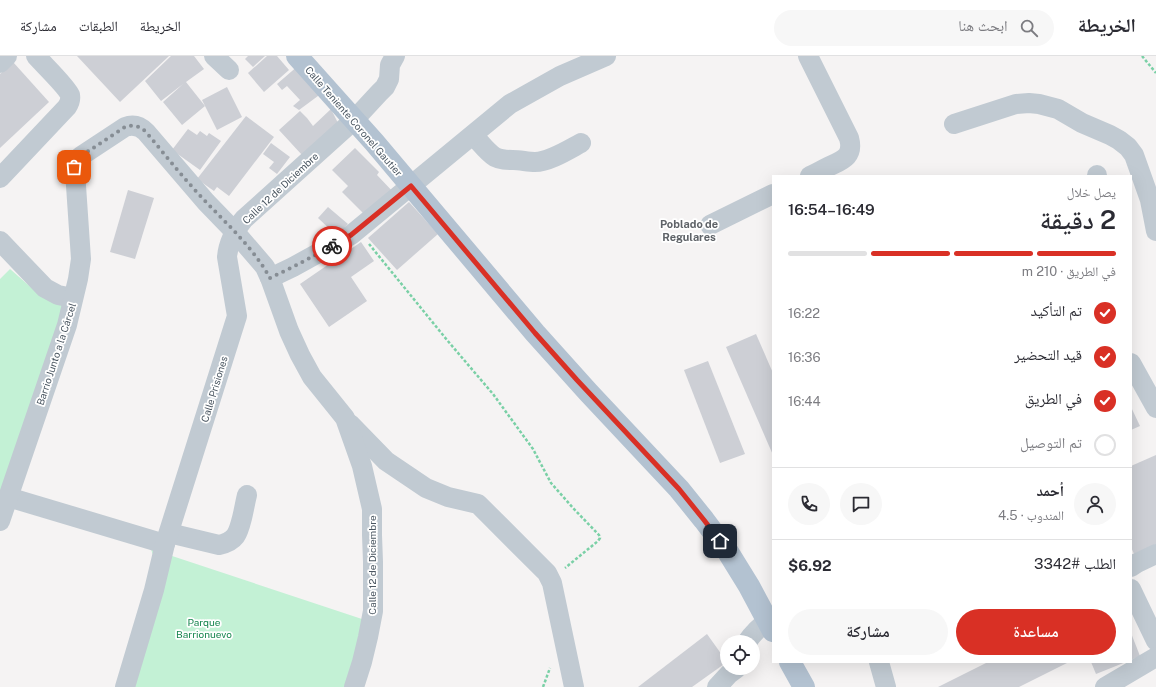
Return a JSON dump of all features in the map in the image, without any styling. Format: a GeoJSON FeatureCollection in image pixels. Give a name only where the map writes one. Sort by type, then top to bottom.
{"type":"FeatureCollection","features":[{"type":"Feature","properties":{"kind":"main road","name":"Calle Teniente Coronel Gautier"},"geometry":{"type":"LineString","coordinates":[[298,56],[374,142],[541,339],[588,392],[679,489],[700,514],[728,552],[749,586],[770,626]]}},
{"type":"Feature","properties":{"kind":"main road"},"geometry":{"type":"LineString","coordinates":[[791,663],[804,687]]}},
{"type":"Feature","properties":{"kind":"street"},"geometry":{"type":"LineString","coordinates":[[0,63],[7,56]]}},
{"type":"Feature","properties":{"kind":"street"},"geometry":{"type":"LineString","coordinates":[[0,178],[70,103],[68,91],[36,56]]}},
{"type":"Feature","properties":{"kind":"street"},"geometry":{"type":"LineString","coordinates":[[214,56],[229,70]]}},
{"type":"Feature","properties":{"kind":"street","name":"Calle 12 de Diciembre"},"geometry":{"type":"LineString","coordinates":[[354,687],[364,656],[373,612],[374,562],[372,509],[362,466],[345,418],[312,376],[300,355],[289,331],[265,267],[235,232],[244,219],[354,120],[385,87],[389,79],[390,65],[395,56]]}},
{"type":"Feature","properties":{"kind":"street"},"geometry":{"type":"LineString","coordinates":[[270,278],[293,267],[358,230],[510,104],[560,76],[606,56]]}},
{"type":"Feature","properties":{"kind":"street"},"geometry":{"type":"LineString","coordinates":[[808,56],[849,138],[850,148],[842,160],[812,175]]}},
{"type":"Feature","properties":{"kind":"street"},"geometry":{"type":"LineString","coordinates":[[954,124],[1016,104],[1029,103],[1058,109],[1082,123],[1110,135],[1128,147],[1134,156],[1150,200],[1156,231]]}},
{"type":"Feature","properties":{"kind":"street","name":"Barrio Junto a la Cárcel"},"geometry":{"type":"LineString","coordinates":[[0,521],[60,344],[74,298],[80,259],[74,172],[76,162],[81,156],[125,127],[130,125],[142,128],[202,197],[235,232]]}},
{"type":"Feature","properties":{"kind":"street"},"geometry":{"type":"LineString","coordinates":[[473,135],[492,155],[507,161],[543,161],[581,144]]}},
{"type":"Feature","properties":{"kind":"street"},"geometry":{"type":"LineString","coordinates":[[710,225],[772,194]]}},
{"type":"Feature","properties":{"kind":"street","name":"Calle Prisiones"},"geometry":{"type":"LineString","coordinates":[[167,538],[237,316],[227,257],[235,232]]}},
{"type":"Feature","properties":{"kind":"street"},"geometry":{"type":"LineString","coordinates":[[0,241],[45,288],[58,296],[74,298]]}},
{"type":"Feature","properties":{"kind":"street"},"geometry":{"type":"LineString","coordinates":[[1132,365],[1156,408]]}},
{"type":"Feature","properties":{"kind":"street"},"geometry":{"type":"LineString","coordinates":[[345,418],[386,461],[426,488],[448,497],[478,504],[547,573],[551,580],[556,598],[574,687]]}},
{"type":"Feature","properties":{"kind":"street"},"geometry":{"type":"LineString","coordinates":[[8,497],[167,538],[219,544],[232,540],[239,533],[247,495]]}},
{"type":"Feature","properties":{"kind":"street"},"geometry":{"type":"LineString","coordinates":[[125,687],[154,590],[167,538]]}},
{"type":"Feature","properties":{"kind":"street"},"geometry":{"type":"LineString","coordinates":[[1132,566],[1156,554]]}},
{"type":"Feature","properties":{"kind":"street"},"geometry":{"type":"LineString","coordinates":[[1132,591],[1156,642]]}},
{"type":"Feature","properties":{"kind":"street"},"geometry":{"type":"LineString","coordinates":[[752,635],[758,628],[770,626]]}},
{"type":"Feature","properties":{"kind":"street"},"geometry":{"type":"LineString","coordinates":[[1105,687],[1156,657]]}},
{"type":"Feature","properties":{"kind":"street"},"geometry":{"type":"LineString","coordinates":[[878,663],[886,687]]}},
{"type":"Feature","properties":{"kind":"street"},"geometry":{"type":"LineString","coordinates":[[717,687],[728,675]]}},
{"type":"Feature","properties":{"kind":"street"},"geometry":{"type":"LineString","coordinates":[[737,687],[738,675]]}},
{"type":"Feature","properties":{"kind":"path"},"geometry":{"type":"LineString","coordinates":[[1142,56],[1156,73]]}},
{"type":"Feature","properties":{"kind":"path"},"geometry":{"type":"LineString","coordinates":[[358,230],[493,394],[533,448],[551,483],[599,535],[600,538],[598,541],[551,580]]}},
{"type":"Feature","properties":{"kind":"green space"},"geometry":{"type":"Polygon","coordinates":[[[10,269],[34,290],[70,295],[0,513],[0,279],[10,269]]]}},
{"type":"Feature","properties":{"kind":"green space","name":"Parque Barrionuevo"},"geometry":{"type":"Polygon","coordinates":[[[151,549],[371,622],[355,687],[124,687],[157,568],[151,549]]]}},
{"type":"Feature","properties":{"kind":"building"},"geometry":{"type":"Polygon","coordinates":[[[77,56],[169,56],[120,102],[77,56]]]}},
{"type":"Feature","properties":{"kind":"building"},"geometry":{"type":"Polygon","coordinates":[[[171,56],[194,56],[204,69],[186,82],[205,106],[182,125],[163,102],[183,84],[161,101],[145,81],[171,56]]]}},
{"type":"Feature","properties":{"kind":"building"},"geometry":{"type":"Polygon","coordinates":[[[248,56],[265,56],[253,67],[245,59],[248,56]]]}},
{"type":"Feature","properties":{"kind":"building"},"geometry":{"type":"Polygon","coordinates":[[[267,56],[277,56],[289,70],[264,92],[248,73],[267,56]]]}},
{"type":"Feature","properties":{"kind":"building"},"geometry":{"type":"Polygon","coordinates":[[[13,62],[49,102],[0,148],[0,74],[13,62]]]}},
{"type":"Feature","properties":{"kind":"building"},"geometry":{"type":"Polygon","coordinates":[[[299,65],[322,93],[299,110],[293,106],[300,100],[287,86],[282,90],[277,84],[299,65]]]}},
{"type":"Feature","properties":{"kind":"building"},"geometry":{"type":"Polygon","coordinates":[[[227,87],[242,117],[217,130],[202,100],[227,87]]]}},
{"type":"Feature","properties":{"kind":"building"},"geometry":{"type":"Polygon","coordinates":[[[331,109],[338,123],[302,155],[279,130],[300,111],[313,126],[331,109]]]}},
{"type":"Feature","properties":{"kind":"building"},"geometry":{"type":"Polygon","coordinates":[[[246,116],[274,137],[229,196],[217,187],[214,191],[197,179],[246,116]]]}},
{"type":"Feature","properties":{"kind":"building"},"geometry":{"type":"Polygon","coordinates":[[[188,129],[197,135],[200,131],[207,136],[209,133],[221,141],[200,170],[172,150],[188,129]]]}},
{"type":"Feature","properties":{"kind":"building"},"geometry":{"type":"Polygon","coordinates":[[[271,143],[290,157],[277,174],[269,168],[274,162],[263,154],[271,143]]]}},
{"type":"Feature","properties":{"kind":"building"},"geometry":{"type":"Polygon","coordinates":[[[355,148],[379,172],[377,175],[395,194],[370,220],[342,192],[348,186],[332,170],[355,148]]]}},
{"type":"Feature","properties":{"kind":"building"},"geometry":{"type":"Polygon","coordinates":[[[128,190],[154,198],[135,259],[110,252],[128,190]]]}},
{"type":"Feature","properties":{"kind":"building"},"geometry":{"type":"Polygon","coordinates":[[[409,202],[438,234],[397,270],[368,238],[409,202]]]}},
{"type":"Feature","properties":{"kind":"building"},"geometry":{"type":"Polygon","coordinates":[[[328,207],[348,224],[337,236],[318,218],[328,207]]]}},
{"type":"Feature","properties":{"kind":"building"},"geometry":{"type":"Polygon","coordinates":[[[361,242],[374,261],[351,277],[367,301],[329,327],[300,284],[361,242]]]}},
{"type":"Feature","properties":{"kind":"building"},"geometry":{"type":"Polygon","coordinates":[[[756,334],[772,371],[772,453],[726,347],[756,334]]]}},
{"type":"Feature","properties":{"kind":"building"},"geometry":{"type":"Polygon","coordinates":[[[708,361],[745,454],[720,463],[684,370],[708,361]]]}},
{"type":"Feature","properties":{"kind":"building"},"geometry":{"type":"Polygon","coordinates":[[[1132,409],[1140,426],[1132,430],[1132,409]]]}},
{"type":"Feature","properties":{"kind":"building"},"geometry":{"type":"Polygon","coordinates":[[[1156,455],[1156,544],[1134,554],[1132,549],[1132,466],[1156,455]]]}},
{"type":"Feature","properties":{"kind":"building"},"geometry":{"type":"Polygon","coordinates":[[[707,634],[720,652],[720,667],[692,687],[638,687],[707,634]]]}},
{"type":"Feature","properties":{"kind":"building"},"geometry":{"type":"Polygon","coordinates":[[[1132,636],[1140,656],[1132,660],[1132,636]]]}},
{"type":"Feature","properties":{"kind":"building"},"geometry":{"type":"Polygon","coordinates":[[[986,663],[1067,663],[1019,687],[938,687],[986,663]]]}},
{"type":"Feature","properties":{"kind":"building"},"geometry":{"type":"Polygon","coordinates":[[[1091,663],[1124,663],[1096,674],[1091,663]]]}},
{"type":"Feature","properties":{"kind":"way so far"},"geometry":{"type":"LineString","coordinates":[[74,167],[81,156],[125,127],[130,125],[136,126],[142,128],[146,132],[206,202],[235,232],[265,267],[270,278],[332,246]]}},
{"type":"Feature","properties":{"kind":"district","name":"Poblado de Regulares"},"geometry":{"type":"Point","coordinates":[689,230]}},
{"type":"Feature","properties":{"kind":"route"},"geometry":{"type":"LineString","coordinates":[[332,246],[351,235],[411,186],[535,333],[679,489],[720,541]]}}]}
